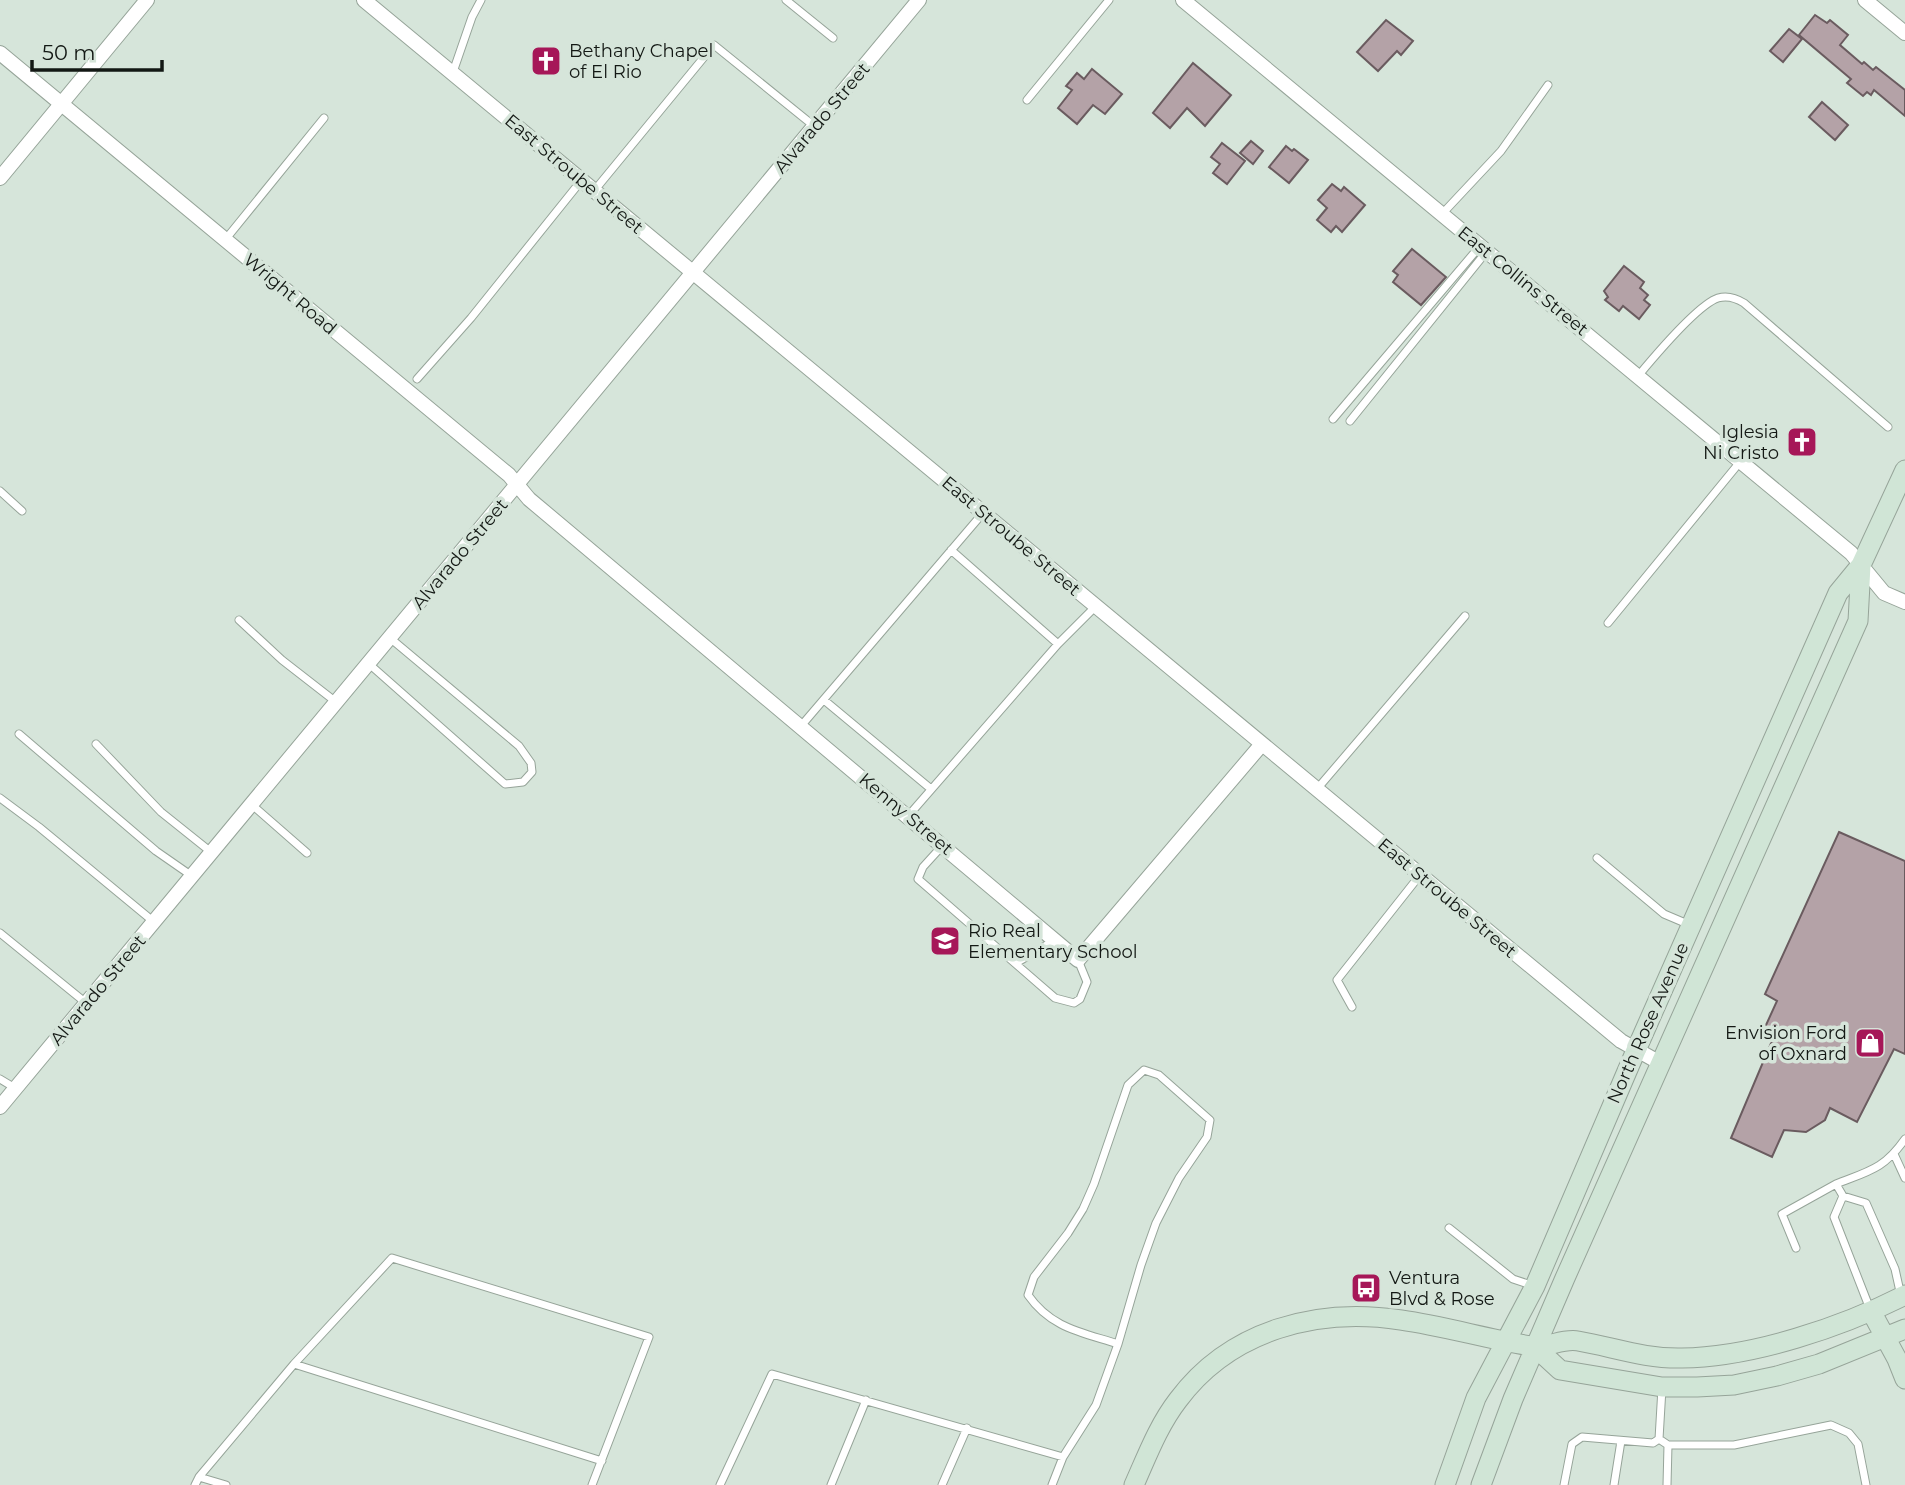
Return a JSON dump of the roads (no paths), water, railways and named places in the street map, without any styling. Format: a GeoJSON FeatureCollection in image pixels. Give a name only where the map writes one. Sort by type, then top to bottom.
{"type":"FeatureCollection","features":[{"type":"Feature","properties":{"kind":"main road","name":"North Rose Avenue"},"geometry":{"type":"LineString","coordinates":[[1445,1485],[1476,1398],[1535,1286],[1838,593],[1861,565],[1905,470]]}},
{"type":"Feature","properties":{"kind":"main road","name":"North Rose Avenue"},"geometry":{"type":"LineString","coordinates":[[1481,1485],[1535,1347],[1858,621],[1861,565]]}},
{"type":"Feature","properties":{"kind":"main road"},"geometry":{"type":"LineString","coordinates":[[1134,1485],[1160,1427],[1196,1379],[1216,1361],[1243,1343],[1301,1321],[1369,1316],[1535,1347],[1574,1340],[1643,1356],[1681,1358],[1721,1356],[1804,1335],[1904,1298]]}},
{"type":"Feature","properties":{"kind":"main road"},"geometry":{"type":"LineString","coordinates":[[1871,1311],[1905,1379]]}},
{"type":"Feature","properties":{"kind":"main road"},"geometry":{"type":"LineString","coordinates":[[1535,1347],[1560,1370],[1662,1387],[1734,1385],[1819,1364],[1905,1329]]}},
{"type":"Feature","properties":{"kind":"street"},"geometry":{"type":"LineString","coordinates":[[0,178],[148,0]]}},
{"type":"Feature","properties":{"kind":"street","name":"East Stroube Street"},"geometry":{"type":"LineString","coordinates":[[364,0],[1621,1041],[1662,1064]]}},
{"type":"Feature","properties":{"kind":"street","name":"Alvarado Street"},"geometry":{"type":"LineString","coordinates":[[0,1107],[919,0]]}},
{"type":"Feature","properties":{"kind":"street","name":"East Collins Street"},"geometry":{"type":"LineString","coordinates":[[1183,0],[1851,553],[1884,593],[1905,602]]}},
{"type":"Feature","properties":{"kind":"street"},"geometry":{"type":"LineString","coordinates":[[1865,0],[1905,33]]}},
{"type":"Feature","properties":{"kind":"street","name":"Wright Road"},"geometry":{"type":"LineString","coordinates":[[0,52],[509,475],[517,486]]}},
{"type":"Feature","properties":{"kind":"street","name":"Kenny Street"},"geometry":{"type":"LineString","coordinates":[[517,486],[1078,960]]}},
{"type":"Feature","properties":{"kind":"street"},"geometry":{"type":"LineString","coordinates":[[1078,960],[1262,744]]}},
{"type":"Feature","properties":{"kind":"lane"},"geometry":{"type":"LineString","coordinates":[[452,73],[481,0]]}},
{"type":"Feature","properties":{"kind":"lane"},"geometry":{"type":"LineString","coordinates":[[786,0],[833,38]]}},
{"type":"Feature","properties":{"kind":"lane"},"geometry":{"type":"LineString","coordinates":[[1027,100],[1109,0]]}},
{"type":"Feature","properties":{"kind":"lane"},"geometry":{"type":"LineString","coordinates":[[594,191],[714,44],[815,127]]}},
{"type":"Feature","properties":{"kind":"lane"},"geometry":{"type":"LineString","coordinates":[[1442,215],[1501,150],[1548,85]]}},
{"type":"Feature","properties":{"kind":"lane"},"geometry":{"type":"LineString","coordinates":[[225,240],[324,118]]}},
{"type":"Feature","properties":{"kind":"lane"},"geometry":{"type":"LineString","coordinates":[[417,379],[471,318],[582,180]]}},
{"type":"Feature","properties":{"kind":"lane"},"geometry":{"type":"LineString","coordinates":[[1333,419],[1483,249]]}},
{"type":"Feature","properties":{"kind":"lane"},"geometry":{"type":"LineString","coordinates":[[1350,421],[1483,249]]}},
{"type":"Feature","properties":{"kind":"lane"},"geometry":{"type":"LineString","coordinates":[[1638,376],[1703,307],[1718,298],[1735,298],[1755,312],[1888,427]]}},
{"type":"Feature","properties":{"kind":"lane"},"geometry":{"type":"LineString","coordinates":[[1608,623],[1740,462]]}},
{"type":"Feature","properties":{"kind":"lane"},"geometry":{"type":"LineString","coordinates":[[0,491],[22,511]]}},
{"type":"Feature","properties":{"kind":"lane"},"geometry":{"type":"LineString","coordinates":[[801,726],[983,513]]}},
{"type":"Feature","properties":{"kind":"lane"},"geometry":{"type":"LineString","coordinates":[[951,550],[1058,644]]}},
{"type":"Feature","properties":{"kind":"lane"},"geometry":{"type":"LineString","coordinates":[[909,815],[1058,644],[1096,606]]}},
{"type":"Feature","properties":{"kind":"lane"},"geometry":{"type":"LineString","coordinates":[[1316,789],[1465,616]]}},
{"type":"Feature","properties":{"kind":"lane"},"geometry":{"type":"LineString","coordinates":[[239,620],[282,660],[336,702]]}},
{"type":"Feature","properties":{"kind":"lane"},"geometry":{"type":"LineString","coordinates":[[368,663],[505,784],[523,782],[532,772],[531,763],[519,746],[390,638]]}},
{"type":"Feature","properties":{"kind":"lane"},"geometry":{"type":"LineString","coordinates":[[824,700],[932,789]]}},
{"type":"Feature","properties":{"kind":"lane"},"geometry":{"type":"LineString","coordinates":[[19,734],[156,851],[192,876]]}},
{"type":"Feature","properties":{"kind":"lane"},"geometry":{"type":"LineString","coordinates":[[96,744],[161,812],[212,852]]}},
{"type":"Feature","properties":{"kind":"lane"},"geometry":{"type":"LineString","coordinates":[[0,798],[154,922]]}},
{"type":"Feature","properties":{"kind":"lane"},"geometry":{"type":"LineString","coordinates":[[251,804],[307,853]]}},
{"type":"Feature","properties":{"kind":"lane"},"geometry":{"type":"LineString","coordinates":[[943,845],[923,867],[918,879],[1055,998],[1074,1003],[1080,999],[1087,982],[1078,960]]}},
{"type":"Feature","properties":{"kind":"lane"},"geometry":{"type":"LineString","coordinates":[[1597,858],[1664,914],[1691,925]]}},
{"type":"Feature","properties":{"kind":"lane"},"geometry":{"type":"LineString","coordinates":[[1352,1007],[1337,980],[1420,876]]}},
{"type":"Feature","properties":{"kind":"lane"},"geometry":{"type":"LineString","coordinates":[[0,933],[86,1003]]}},
{"type":"Feature","properties":{"kind":"lane"},"geometry":{"type":"LineString","coordinates":[[1016,963],[1055,940]]}},
{"type":"Feature","properties":{"kind":"lane"},"geometry":{"type":"LineString","coordinates":[[1052,1485],[1063,1457],[1096,1405],[1118,1344],[1156,1223],[1179,1178],[1208,1137],[1210,1119],[1159,1076],[1144,1070],[1128,1085],[1083,1209],[1034,1277],[1028,1295],[1039,1311],[1058,1324],[1118,1344]]}},
{"type":"Feature","properties":{"kind":"lane"},"geometry":{"type":"LineString","coordinates":[[0,1079],[16,1088]]}},
{"type":"Feature","properties":{"kind":"lane"},"geometry":{"type":"LineString","coordinates":[[1796,1248],[1782,1214],[1836,1184],[1880,1167],[1905,1139]]}},
{"type":"Feature","properties":{"kind":"lane"},"geometry":{"type":"LineString","coordinates":[[1894,1154],[1905,1178]]}},
{"type":"Feature","properties":{"kind":"lane"},"geometry":{"type":"LineString","coordinates":[[1836,1184],[1843,1196],[1866,1203],[1895,1269],[1904,1298]]}},
{"type":"Feature","properties":{"kind":"lane"},"geometry":{"type":"LineString","coordinates":[[1843,1196],[1834,1217],[1871,1311]]}},
{"type":"Feature","properties":{"kind":"lane"},"geometry":{"type":"LineString","coordinates":[[1449,1228],[1513,1279],[1535,1286]]}},
{"type":"Feature","properties":{"kind":"lane"},"geometry":{"type":"LineString","coordinates":[[195,1485],[294,1364],[392,1258],[649,1337],[592,1485]]}},
{"type":"Feature","properties":{"kind":"lane"},"geometry":{"type":"LineString","coordinates":[[294,1364],[602,1461]]}},
{"type":"Feature","properties":{"kind":"lane"},"geometry":{"type":"LineString","coordinates":[[720,1485],[772,1374],[1063,1457]]}},
{"type":"Feature","properties":{"kind":"lane"},"geometry":{"type":"LineString","coordinates":[[1564,1485],[1572,1444],[1582,1437],[1653,1443],[1659,1438],[1662,1387]]}},
{"type":"Feature","properties":{"kind":"lane"},"geometry":{"type":"LineString","coordinates":[[831,1485],[866,1400]]}},
{"type":"Feature","properties":{"kind":"lane"},"geometry":{"type":"LineString","coordinates":[[1659,1438],[1668,1445],[1734,1446],[1831,1425],[1849,1433],[1858,1444],[1866,1485]]}},
{"type":"Feature","properties":{"kind":"lane"},"geometry":{"type":"LineString","coordinates":[[942,1485],[967,1428]]}},
{"type":"Feature","properties":{"kind":"lane"},"geometry":{"type":"LineString","coordinates":[[1614,1485],[1621,1441]]}},
{"type":"Feature","properties":{"kind":"lane"},"geometry":{"type":"LineString","coordinates":[[1667,1485],[1668,1445]]}},
{"type":"Feature","properties":{"kind":"lane"},"geometry":{"type":"LineString","coordinates":[[199,1477],[226,1485]]}},
{"type":"Feature","properties":{"kind":"place","name":"Bethany Chapel of El Rio"},"geometry":{"type":"Point","coordinates":[546,61]}},
{"type":"Feature","properties":{"kind":"place","name":"Iglesia Ni Cristo"},"geometry":{"type":"Point","coordinates":[1802,442]}},
{"type":"Feature","properties":{"kind":"place","name":"Rio Real Elementary School"},"geometry":{"type":"Point","coordinates":[945,941]}},
{"type":"Feature","properties":{"kind":"place","name":"Envision Ford of Oxnard"},"geometry":{"type":"Point","coordinates":[1870,1043]}},
{"type":"Feature","properties":{"kind":"place","name":"Ventura Blvd & Rose"},"geometry":{"type":"Point","coordinates":[1366,1288]}}]}
